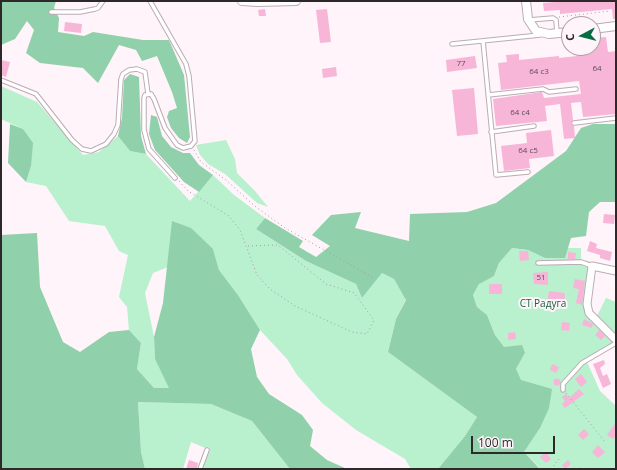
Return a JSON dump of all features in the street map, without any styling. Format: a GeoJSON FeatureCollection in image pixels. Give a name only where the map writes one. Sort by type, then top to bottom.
{"type":"FeatureCollection","features":[{"type":"Feature","properties":{"kind":"street"},"geometry":{"type":"LineString","coordinates":[[242,1],[296,1]]}},
{"type":"Feature","properties":{"kind":"street"},"geometry":{"type":"LineString","coordinates":[[526,1],[529,20],[536,31],[553,34],[561,33]]}},
{"type":"Feature","properties":{"kind":"street"},"geometry":{"type":"LineString","coordinates":[[601,28],[616,26]]}},
{"type":"Feature","properties":{"kind":"street"},"geometry":{"type":"LineString","coordinates":[[616,271],[592,266],[587,311],[616,340]]}},
{"type":"Feature","properties":{"kind":"lane"},"geometry":{"type":"LineString","coordinates":[[52,12],[80,12],[94,9],[98,8],[103,1]]}},
{"type":"Feature","properties":{"kind":"lane"},"geometry":{"type":"LineString","coordinates":[[148,94],[151,94],[154,99],[164,128],[177,145],[187,147],[195,141],[189,76],[186,64],[150,1]]}},
{"type":"Feature","properties":{"kind":"lane"},"geometry":{"type":"LineString","coordinates":[[452,44],[553,34],[556,20],[553,18],[529,20]]}},
{"type":"Feature","properties":{"kind":"lane"},"geometry":{"type":"LineString","coordinates":[[483,41],[496,175],[528,172]]}},
{"type":"Feature","properties":{"kind":"lane"},"geometry":{"type":"LineString","coordinates":[[1,80],[36,94],[72,140],[82,149],[91,152],[106,144],[114,134],[118,125],[121,79],[123,74],[129,70],[137,69],[145,72],[148,94]]}},
{"type":"Feature","properties":{"kind":"lane"},"geometry":{"type":"LineString","coordinates":[[488,95],[543,89],[549,92],[576,88]]}},
{"type":"Feature","properties":{"kind":"lane"},"geometry":{"type":"LineString","coordinates":[[148,94],[145,95],[144,98],[144,118],[147,143],[158,161],[175,178]]}},
{"type":"Feature","properties":{"kind":"lane"},"geometry":{"type":"LineString","coordinates":[[574,123],[616,118]]}},
{"type":"Feature","properties":{"kind":"lane"},"geometry":{"type":"LineString","coordinates":[[492,132],[534,126]]}},
{"type":"Feature","properties":{"kind":"lane"},"geometry":{"type":"LineString","coordinates":[[538,263],[581,262],[592,266]]}},
{"type":"Feature","properties":{"kind":"lane"},"geometry":{"type":"LineString","coordinates":[[563,390],[563,384],[582,363],[616,343]]}},
{"type":"Feature","properties":{"kind":"lane"},"geometry":{"type":"LineString","coordinates":[[200,469],[207,450]]}},
{"type":"Feature","properties":{"kind":"path"},"geometry":{"type":"LineString","coordinates":[[559,17],[610,11]]}},
{"type":"Feature","properties":{"kind":"path"},"geometry":{"type":"LineString","coordinates":[[195,141],[194,150],[201,162],[226,180],[256,207],[285,228],[374,278]]}},
{"type":"Feature","properties":{"kind":"path"},"geometry":{"type":"LineString","coordinates":[[175,178],[188,191],[229,216],[240,230],[246,246],[257,275],[270,289],[295,306],[352,332],[367,334],[374,320],[354,293],[326,284],[278,245],[246,246]]}},
{"type":"Feature","properties":{"kind":"path"},"geometry":{"type":"LineString","coordinates":[[563,390],[605,442]]}},
{"type":"Feature","properties":{"kind":"path"},"geometry":{"type":"LineString","coordinates":[[551,469],[559,459]]}},
{"type":"Feature","properties":{"kind":"green space"},"geometry":{"type":"Polygon","coordinates":[[[1,1],[56,1],[54,8],[59,18],[58,32],[84,36],[93,32],[143,40],[169,40],[184,75],[190,137],[187,143],[179,138],[171,128],[167,117],[169,111],[177,108],[157,56],[142,61],[136,50],[119,45],[98,83],[83,68],[40,63],[26,53],[34,30],[27,21],[15,39],[1,45],[1,1]]]}},
{"type":"Feature","properties":{"kind":"green space"},"geometry":{"type":"Polygon","coordinates":[[[130,74],[139,77],[141,136],[146,154],[130,151],[118,136],[122,118],[124,80],[130,74]]]}},
{"type":"Feature","properties":{"kind":"green space"},"geometry":{"type":"Polygon","coordinates":[[[1,86],[37,102],[83,155],[99,152],[118,136],[130,151],[146,154],[190,201],[213,175],[234,195],[265,218],[256,229],[306,261],[356,284],[362,298],[382,273],[394,279],[406,299],[396,319],[388,352],[477,417],[465,436],[438,469],[411,469],[405,459],[356,430],[322,403],[297,375],[287,359],[260,330],[238,295],[219,270],[213,249],[153,273],[145,293],[154,337],[155,359],[170,388],[154,388],[137,369],[141,343],[129,330],[127,307],[119,297],[128,255],[119,251],[105,226],[69,221],[46,186],[26,182],[31,166],[23,129],[1,119],[1,86]]]}},
{"type":"Feature","properties":{"kind":"green space"},"geometry":{"type":"Polygon","coordinates":[[[151,115],[157,117],[162,136],[171,147],[183,153],[190,153],[199,165],[213,175],[199,192],[184,182],[155,150],[149,134],[151,115]]]}},
{"type":"Feature","properties":{"kind":"green space"},"geometry":{"type":"Polygon","coordinates":[[[10,124],[23,129],[33,143],[31,166],[26,182],[8,163],[10,124]]]}},
{"type":"Feature","properties":{"kind":"green space"},"geometry":{"type":"Polygon","coordinates":[[[593,124],[616,124],[616,202],[600,202],[589,212],[586,236],[571,238],[565,258],[545,258],[528,250],[512,248],[499,263],[494,276],[479,284],[473,295],[477,307],[487,315],[495,335],[504,347],[522,345],[525,353],[516,369],[521,380],[552,389],[549,408],[540,428],[524,452],[539,468],[438,469],[465,436],[477,417],[388,352],[396,319],[406,300],[394,279],[382,273],[362,298],[356,284],[306,261],[256,229],[265,218],[303,241],[299,247],[316,257],[330,246],[312,235],[331,215],[361,212],[355,228],[409,241],[410,214],[467,212],[496,203],[566,151],[581,128],[593,124]]]}},
{"type":"Feature","properties":{"kind":"green space"},"geometry":{"type":"Polygon","coordinates":[[[226,140],[235,159],[237,173],[268,207],[257,203],[225,174],[208,164],[200,155],[196,145],[226,140]]]}},
{"type":"Feature","properties":{"kind":"green space"},"geometry":{"type":"Polygon","coordinates":[[[172,221],[191,228],[213,249],[219,270],[238,295],[260,330],[251,349],[257,377],[269,394],[302,415],[313,430],[310,446],[327,460],[347,469],[290,469],[252,421],[211,404],[138,402],[141,452],[145,469],[1,469],[1,235],[37,233],[40,287],[63,342],[80,352],[109,332],[129,330],[141,343],[137,369],[154,388],[169,388],[155,359],[154,337],[163,303],[172,221]]]}},
{"type":"Feature","properties":{"kind":"green space","name":"СТ Радуга"},"geometry":{"type":"Polygon","coordinates":[[[512,248],[528,250],[545,258],[564,258],[567,248],[581,248],[581,259],[595,263],[590,305],[591,311],[597,316],[606,298],[616,302],[616,331],[614,334],[616,336],[616,346],[587,362],[600,391],[616,406],[616,469],[538,469],[539,467],[524,452],[540,428],[517,379],[516,369],[525,353],[504,348],[495,335],[487,315],[477,307],[473,295],[480,282],[494,276],[499,263],[512,248]]]}},
{"type":"Feature","properties":{"kind":"green space"},"geometry":{"type":"Polygon","coordinates":[[[138,402],[211,404],[252,421],[290,469],[202,469],[210,450],[191,442],[183,469],[145,469],[141,452],[138,402]]]}},
{"type":"Feature","properties":{"kind":"building"},"geometry":{"type":"Polygon","coordinates":[[[567,1],[616,1],[616,19],[613,19],[612,9],[560,14],[560,10],[544,11],[543,3],[567,1]]]}},
{"type":"Feature","properties":{"kind":"building"},"geometry":{"type":"Polygon","coordinates":[[[265,9],[266,16],[259,16],[258,10],[265,9]]]}},
{"type":"Feature","properties":{"kind":"building"},"geometry":{"type":"Polygon","coordinates":[[[327,9],[331,42],[320,43],[316,10],[327,9]]]}},
{"type":"Feature","properties":{"kind":"building"},"geometry":{"type":"Polygon","coordinates":[[[65,22],[82,24],[81,33],[64,31],[65,22]]]}},
{"type":"Feature","properties":{"kind":"building"},"geometry":{"type":"Polygon","coordinates":[[[601,37],[606,37],[608,52],[616,51],[616,114],[583,117],[581,102],[571,103],[573,120],[571,123],[574,126],[575,138],[564,139],[560,104],[545,106],[547,121],[496,126],[493,99],[542,92],[544,98],[581,94],[579,81],[501,90],[498,63],[507,62],[506,55],[519,54],[519,60],[559,56],[559,58],[601,56],[601,37]]]}},
{"type":"Feature","properties":{"kind":"building"},"geometry":{"type":"Polygon","coordinates":[[[475,56],[477,68],[447,72],[446,60],[475,56]]]}},
{"type":"Feature","properties":{"kind":"building"},"geometry":{"type":"Polygon","coordinates":[[[1,60],[10,62],[6,77],[1,75],[1,60]]]}},
{"type":"Feature","properties":{"kind":"building"},"geometry":{"type":"Polygon","coordinates":[[[336,67],[337,76],[323,78],[322,69],[336,67]]]}},
{"type":"Feature","properties":{"kind":"building"},"geometry":{"type":"Polygon","coordinates":[[[474,88],[478,134],[457,136],[452,90],[474,88]]]}},
{"type":"Feature","properties":{"kind":"building"},"geometry":{"type":"Polygon","coordinates":[[[551,130],[554,156],[529,159],[530,168],[504,171],[501,146],[527,143],[526,133],[551,130]]]}},
{"type":"Feature","properties":{"kind":"building"},"geometry":{"type":"Polygon","coordinates":[[[604,214],[615,215],[614,224],[603,223],[604,214]]]}},
{"type":"Feature","properties":{"kind":"building"},"geometry":{"type":"Polygon","coordinates":[[[590,241],[597,244],[596,248],[612,252],[610,261],[600,258],[600,255],[587,251],[590,241]]]}},
{"type":"Feature","properties":{"kind":"building"},"geometry":{"type":"Polygon","coordinates":[[[519,251],[528,251],[529,260],[520,261],[519,251]]]}},
{"type":"Feature","properties":{"kind":"building"},"geometry":{"type":"Polygon","coordinates":[[[568,252],[576,253],[575,259],[568,259],[568,252]]]}},
{"type":"Feature","properties":{"kind":"building"},"geometry":{"type":"Polygon","coordinates":[[[548,272],[548,285],[534,284],[533,273],[548,272]]]}},
{"type":"Feature","properties":{"kind":"building"},"geometry":{"type":"Polygon","coordinates":[[[575,279],[585,281],[582,305],[576,303],[579,289],[573,288],[575,279]]]}},
{"type":"Feature","properties":{"kind":"building"},"geometry":{"type":"Polygon","coordinates":[[[489,284],[502,284],[502,294],[489,294],[489,284]]]}},
{"type":"Feature","properties":{"kind":"building"},"geometry":{"type":"Polygon","coordinates":[[[549,291],[565,293],[564,305],[547,303],[549,291]]]}},
{"type":"Feature","properties":{"kind":"building"},"geometry":{"type":"Polygon","coordinates":[[[584,319],[593,324],[592,328],[582,325],[584,319]]]}},
{"type":"Feature","properties":{"kind":"building"},"geometry":{"type":"Polygon","coordinates":[[[562,322],[570,323],[569,331],[561,330],[562,322]]]}},
{"type":"Feature","properties":{"kind":"building"},"geometry":{"type":"Polygon","coordinates":[[[599,330],[605,336],[601,340],[595,335],[599,330]]]}},
{"type":"Feature","properties":{"kind":"building"},"geometry":{"type":"Polygon","coordinates":[[[515,332],[516,339],[508,340],[508,333],[515,332]]]}},
{"type":"Feature","properties":{"kind":"building"},"geometry":{"type":"Polygon","coordinates":[[[604,360],[605,364],[600,368],[603,376],[607,374],[611,384],[603,388],[593,364],[604,360]]]}},
{"type":"Feature","properties":{"kind":"building"},"geometry":{"type":"Polygon","coordinates":[[[552,364],[559,367],[556,373],[550,370],[552,364]]]}},
{"type":"Feature","properties":{"kind":"building"},"geometry":{"type":"Polygon","coordinates":[[[581,374],[587,382],[581,387],[575,379],[581,374]]]}},
{"type":"Feature","properties":{"kind":"building"},"geometry":{"type":"Polygon","coordinates":[[[557,378],[560,379],[560,385],[557,386],[554,385],[553,382],[554,379],[557,378]]]}},
{"type":"Feature","properties":{"kind":"building"},"geometry":{"type":"Polygon","coordinates":[[[579,389],[584,394],[565,408],[562,404],[565,401],[562,397],[566,394],[569,398],[579,389]]]}},
{"type":"Feature","properties":{"kind":"building"},"geometry":{"type":"Polygon","coordinates":[[[616,422],[616,435],[613,439],[607,435],[616,422]]]}},
{"type":"Feature","properties":{"kind":"building"},"geometry":{"type":"Polygon","coordinates":[[[584,429],[589,434],[583,440],[578,435],[584,429]]]}},
{"type":"Feature","properties":{"kind":"building"},"geometry":{"type":"Polygon","coordinates":[[[598,445],[605,452],[598,458],[592,452],[598,445]]]}},
{"type":"Feature","properties":{"kind":"building"},"geometry":{"type":"Polygon","coordinates":[[[546,452],[551,459],[546,463],[540,457],[546,452]]]}},
{"type":"Feature","properties":{"kind":"building"},"geometry":{"type":"Polygon","coordinates":[[[189,460],[198,463],[197,469],[186,469],[189,460]]]}},
{"type":"Feature","properties":{"kind":"building"},"geometry":{"type":"Polygon","coordinates":[[[568,460],[571,464],[565,469],[562,465],[568,460]]]}}]}
